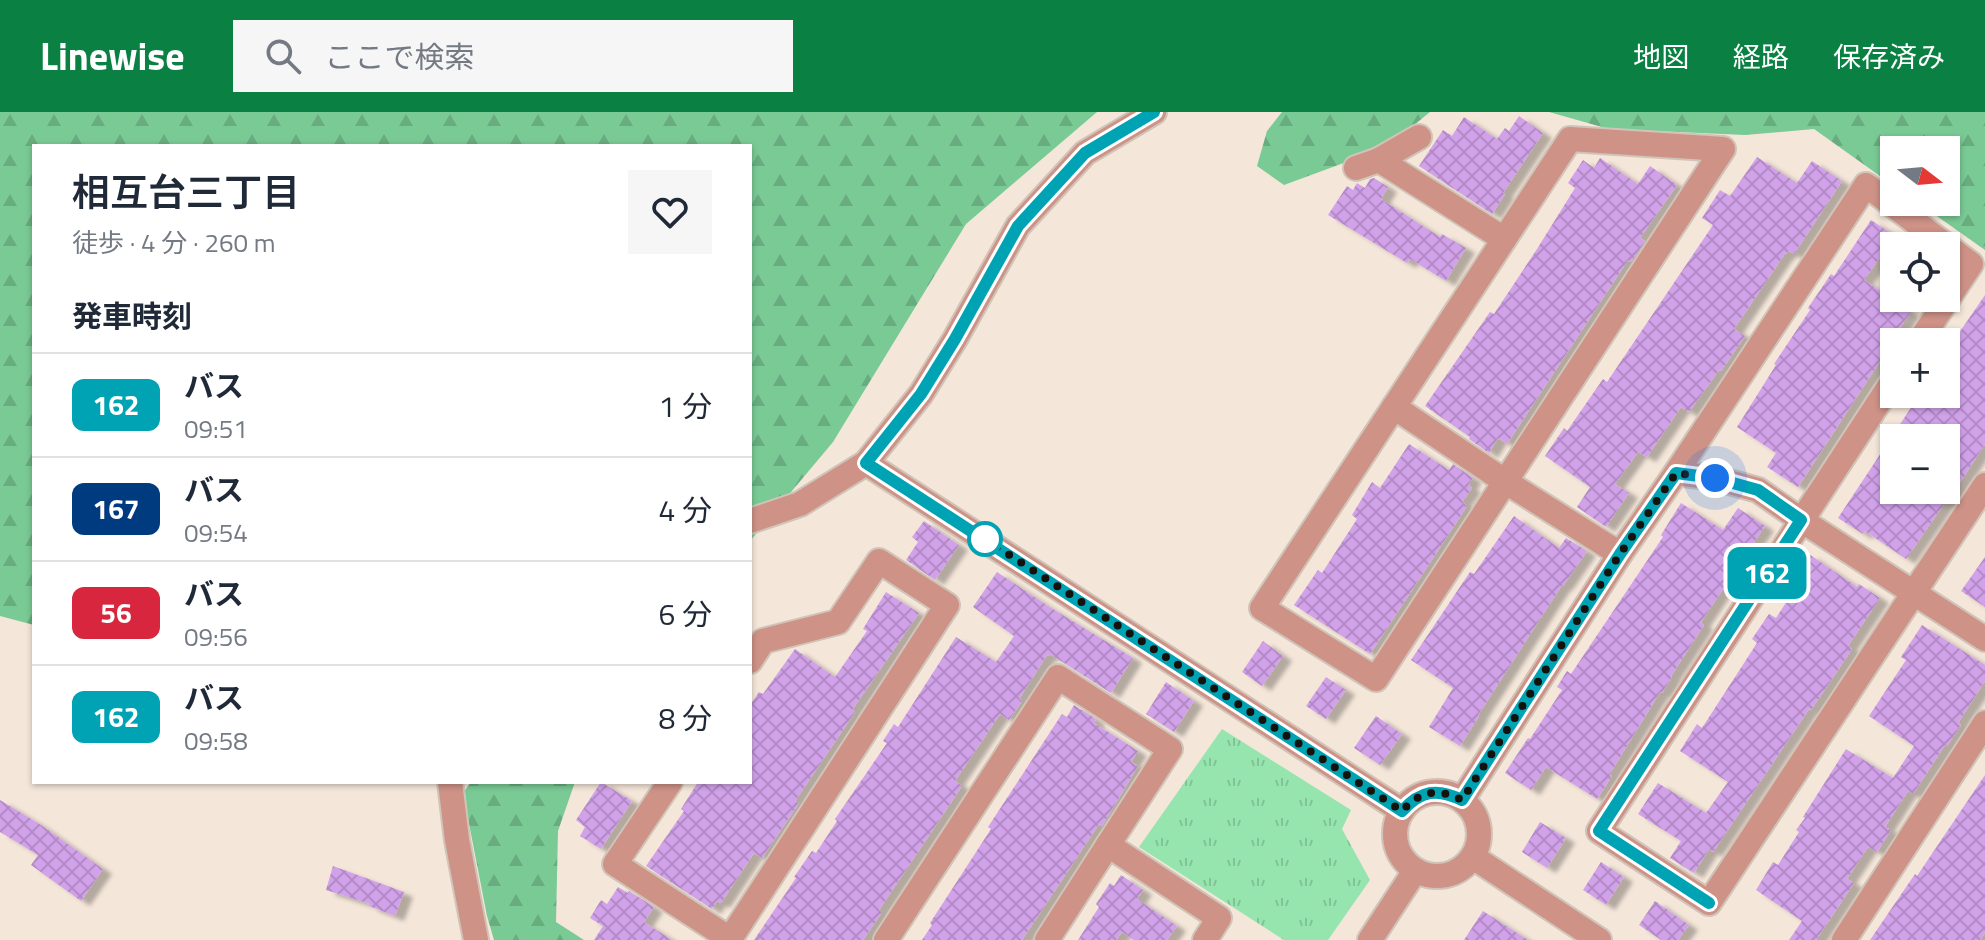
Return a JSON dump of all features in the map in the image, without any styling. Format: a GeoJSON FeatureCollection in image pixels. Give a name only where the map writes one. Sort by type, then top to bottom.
{"type":"FeatureCollection","features":[{"type":"Feature","properties":{"kind":"street"},"geometry":{"type":"LineString","coordinates":[[752,520],[800,504],[866,463],[921,394],[1018,226],[1085,153],[1154,112]]}},
{"type":"Feature","properties":{"kind":"street"},"geometry":{"type":"LineString","coordinates":[[1419,137],[1368,164],[1504,239]]}},
{"type":"Feature","properties":{"kind":"street"},"geometry":{"type":"LineString","coordinates":[[1570,139],[1723,149],[1376,679],[1262,608],[1504,239],[1570,139]]}},
{"type":"Feature","properties":{"kind":"street"},"geometry":{"type":"LineString","coordinates":[[1462,800],[1620,554],[1866,185],[1971,264],[1928,328]]}},
{"type":"Feature","properties":{"kind":"street"},"geometry":{"type":"LineString","coordinates":[[1880,400],[1599,831],[1709,903],[1985,485]]}},
{"type":"Feature","properties":{"kind":"street"},"geometry":{"type":"LineString","coordinates":[[1394,407],[1620,554]]}},
{"type":"Feature","properties":{"kind":"street"},"geometry":{"type":"LineString","coordinates":[[866,463],[1402,811]]}},
{"type":"Feature","properties":{"kind":"street"},"geometry":{"type":"LineString","coordinates":[[1676,473],[1715,478],[1758,490],[1985,639]]}},
{"type":"Feature","properties":{"kind":"street"},"geometry":{"type":"LineString","coordinates":[[669,784],[615,864],[731,939],[947,605],[879,561],[838,622],[763,641],[752,658]]}},
{"type":"Feature","properties":{"kind":"street"},"geometry":{"type":"LineString","coordinates":[[886,940],[1058,677],[1170,749],[1047,940]]}},
{"type":"Feature","properties":{"kind":"street"},"geometry":{"type":"LineString","coordinates":[[1844,940],[1985,723]]}},
{"type":"Feature","properties":{"kind":"street"},"geometry":{"type":"LineString","coordinates":[[450,784],[457,840],[476,940]]}},
{"type":"Feature","properties":{"kind":"street"},"geometry":{"type":"LineString","coordinates":[[1423,794],[1450,794],[1462,800],[1471,809],[1480,832],[1479,845],[1473,857],[1465,867],[1453,874],[1440,877],[1415,871],[1405,862],[1395,837],[1402,811],[1423,794]]}},
{"type":"Feature","properties":{"kind":"street"},"geometry":{"type":"LineString","coordinates":[[1108,845],[1219,918],[1205,940]]}},
{"type":"Feature","properties":{"kind":"street"},"geometry":{"type":"LineString","coordinates":[[1473,857],[1599,940]]}},
{"type":"Feature","properties":{"kind":"street"},"geometry":{"type":"LineString","coordinates":[[1370,940],[1415,871]]}},
{"type":"Feature","properties":{"kind":"green space"},"geometry":{"type":"Polygon","coordinates":[[[0,112],[1097,112],[966,224],[833,442],[752,539],[752,144],[32,144],[32,624],[0,616],[0,112]]]}},
{"type":"Feature","properties":{"kind":"green space"},"geometry":{"type":"Polygon","coordinates":[[[1282,112],[1430,112],[1387,147],[1284,185],[1257,166],[1267,131],[1282,112]]]}},
{"type":"Feature","properties":{"kind":"green space"},"geometry":{"type":"Polygon","coordinates":[[[1549,112],[1985,112],[1985,250],[1937,216],[1960,216],[1960,136],[1880,136],[1880,176],[1814,129],[1745,135],[1609,129],[1549,112]]]}},
{"type":"Feature","properties":{"kind":"green space"},"geometry":{"type":"Polygon","coordinates":[[[1222,729],[1351,810],[1342,829],[1370,880],[1328,940],[1284,940],[1139,847],[1222,729]]]}},
{"type":"Feature","properties":{"kind":"green space"},"geometry":{"type":"Polygon","coordinates":[[[470,784],[574,784],[558,831],[556,922],[584,940],[494,940],[463,793],[470,784]]]}},
{"type":"Feature","properties":{"kind":"building"},"geometry":{"type":"Polygon","coordinates":[[[1519,116],[1543,133],[1492,214],[1419,166],[1443,130],[1452,136],[1464,117],[1497,139],[1505,128],[1509,131],[1519,116]]]}},
{"type":"Feature","properties":{"kind":"building"},"geometry":{"type":"Polygon","coordinates":[[[1757,157],[1797,183],[1812,161],[1842,181],[1794,254],[1789,251],[1784,255],[1734,329],[1745,336],[1721,371],[1689,412],[1681,407],[1647,457],[1638,452],[1615,484],[1629,493],[1606,527],[1577,507],[1590,487],[1545,456],[1564,428],[1567,431],[1603,379],[1607,382],[1713,225],[1702,218],[1720,190],[1730,196],[1757,157]]]}},
{"type":"Feature","properties":{"kind":"building"},"geometry":{"type":"Polygon","coordinates":[[[1600,158],[1638,184],[1650,166],[1677,185],[1640,238],[1645,241],[1631,262],[1628,260],[1507,444],[1498,438],[1489,453],[1425,406],[1490,312],[1494,314],[1537,249],[1575,188],[1568,183],[1583,160],[1594,168],[1600,158]]]}},
{"type":"Feature","properties":{"kind":"building"},"geometry":{"type":"Polygon","coordinates":[[[1374,178],[1388,187],[1381,199],[1440,237],[1442,234],[1466,248],[1446,281],[1410,259],[1407,263],[1328,215],[1347,186],[1353,190],[1357,183],[1365,188],[1374,178]]]}},
{"type":"Feature","properties":{"kind":"building"},"geometry":{"type":"Polygon","coordinates":[[[1871,220],[1889,232],[1880,232],[1880,257],[1864,280],[1880,291],[1880,312],[1911,312],[1900,328],[1880,328],[1880,361],[1798,487],[1767,467],[1776,453],[1737,427],[1810,310],[1808,308],[1831,274],[1834,276],[1871,220]]]}},
{"type":"Feature","properties":{"kind":"building"},"geometry":{"type":"Polygon","coordinates":[[[1985,295],[1985,444],[1960,482],[1960,424],[1900,424],[1911,408],[1960,408],[1960,332],[1985,295]]]}},
{"type":"Feature","properties":{"kind":"building"},"geometry":{"type":"Polygon","coordinates":[[[1409,444],[1449,470],[1453,464],[1473,478],[1468,485],[1472,488],[1462,502],[1467,506],[1370,654],[1294,605],[1318,570],[1322,573],[1357,519],[1352,515],[1372,482],[1380,488],[1409,444]]]}},
{"type":"Feature","properties":{"kind":"building"},"geometry":{"type":"Polygon","coordinates":[[[1880,454],[1880,504],[1944,504],[1906,559],[1865,531],[1863,534],[1838,518],[1880,454]]]}},
{"type":"Feature","properties":{"kind":"building"},"geometry":{"type":"Polygon","coordinates":[[[1681,503],[1723,530],[1738,508],[1765,526],[1701,622],[1704,625],[1597,799],[1546,767],[1531,790],[1505,773],[1562,690],[1557,687],[1567,671],[1571,674],[1663,537],[1661,535],[1681,503]]]}},
{"type":"Feature","properties":{"kind":"building"},"geometry":{"type":"Polygon","coordinates":[[[1514,516],[1559,548],[1566,538],[1587,551],[1460,746],[1429,727],[1453,688],[1411,660],[1470,572],[1474,574],[1514,516]]]}},
{"type":"Feature","properties":{"kind":"building"},"geometry":{"type":"Polygon","coordinates":[[[924,521],[959,545],[935,580],[906,560],[918,542],[912,537],[924,521]]]}},
{"type":"Feature","properties":{"kind":"building"},"geometry":{"type":"Polygon","coordinates":[[[1809,554],[1857,587],[1859,584],[1880,598],[1848,646],[1852,649],[1811,710],[1713,852],[1709,849],[1694,873],[1670,858],[1681,841],[1638,814],[1658,783],[1706,813],[1728,782],[1680,751],[1697,724],[1702,728],[1757,643],[1752,639],[1769,614],[1776,618],[1802,578],[1795,573],[1809,554]]]}},
{"type":"Feature","properties":{"kind":"building"},"geometry":{"type":"Polygon","coordinates":[[[1985,557],[1985,607],[1961,591],[1985,557]]]}},
{"type":"Feature","properties":{"kind":"building"},"geometry":{"type":"Polygon","coordinates":[[[997,572],[1133,658],[1111,693],[1047,655],[1009,720],[1000,714],[955,781],[962,786],[879,910],[882,912],[863,940],[754,940],[812,851],[816,853],[837,821],[835,819],[887,743],[883,741],[894,724],[898,727],[956,637],[996,662],[1014,636],[973,607],[997,572]]]}},
{"type":"Feature","properties":{"kind":"building"},"geometry":{"type":"Polygon","coordinates":[[[886,592],[919,613],[852,710],[855,712],[795,801],[799,803],[762,858],[754,853],[721,903],[717,901],[712,909],[646,866],[684,811],[681,809],[697,784],[752,784],[752,702],[759,692],[763,694],[795,649],[835,677],[867,631],[863,629],[886,592]]]}},
{"type":"Feature","properties":{"kind":"building"},"geometry":{"type":"Polygon","coordinates":[[[1922,625],[1985,665],[1985,681],[1947,746],[1913,794],[1908,791],[1885,827],[1891,830],[1877,852],[1868,847],[1847,879],[1854,883],[1816,940],[1789,940],[1802,921],[1756,890],[1773,862],[1778,865],[1799,832],[1796,830],[1803,817],[1846,749],[1893,778],[1914,746],[1869,716],[1906,660],[1901,657],[1922,625]]]}},
{"type":"Feature","properties":{"kind":"building"},"geometry":{"type":"Polygon","coordinates":[[[1263,641],[1283,656],[1262,686],[1242,672],[1263,641]]]}},
{"type":"Feature","properties":{"kind":"building"},"geometry":{"type":"Polygon","coordinates":[[[1326,677],[1346,690],[1326,719],[1306,706],[1326,677]]]}},
{"type":"Feature","properties":{"kind":"building"},"geometry":{"type":"Polygon","coordinates":[[[1166,682],[1194,701],[1174,732],[1146,714],[1166,682]]]}},
{"type":"Feature","properties":{"kind":"building"},"geometry":{"type":"Polygon","coordinates":[[[1074,705],[1096,719],[1094,723],[1138,751],[1131,762],[1138,766],[1102,826],[1099,824],[1022,940],[922,940],[991,829],[988,827],[1062,714],[1067,717],[1074,705]]]}},
{"type":"Feature","properties":{"kind":"building"},"geometry":{"type":"Polygon","coordinates":[[[1376,716],[1402,734],[1380,765],[1354,748],[1376,716]]]}},
{"type":"Feature","properties":{"kind":"building"},"geometry":{"type":"Polygon","coordinates":[[[1985,775],[1985,933],[1980,940],[1870,940],[1915,874],[1917,876],[1985,775]]]}},
{"type":"Feature","properties":{"kind":"building"},"geometry":{"type":"Polygon","coordinates":[[[600,784],[632,801],[601,849],[580,836],[585,827],[576,820],[600,784]]]}},
{"type":"Feature","properties":{"kind":"building"},"geometry":{"type":"Polygon","coordinates":[[[0,800],[103,869],[81,901],[31,865],[38,855],[0,832],[0,800]]]}},
{"type":"Feature","properties":{"kind":"building"},"geometry":{"type":"Polygon","coordinates":[[[1540,822],[1566,838],[1547,868],[1522,852],[1540,822]]]}},
{"type":"Feature","properties":{"kind":"building"},"geometry":{"type":"Polygon","coordinates":[[[1601,862],[1624,877],[1606,905],[1583,890],[1601,862]]]}},
{"type":"Feature","properties":{"kind":"building"},"geometry":{"type":"Polygon","coordinates":[[[333,866],[404,892],[395,916],[370,904],[326,890],[333,866]]]}},
{"type":"Feature","properties":{"kind":"building"},"geometry":{"type":"Polygon","coordinates":[[[1121,875],[1143,890],[1137,899],[1177,926],[1167,940],[1134,940],[1122,932],[1116,940],[1078,940],[1099,907],[1096,904],[1110,883],[1114,886],[1121,875]]]}},
{"type":"Feature","properties":{"kind":"building"},"geometry":{"type":"Polygon","coordinates":[[[618,887],[654,907],[644,922],[672,940],[594,940],[603,926],[590,918],[601,900],[607,904],[618,887]]]}},
{"type":"Feature","properties":{"kind":"building"},"geometry":{"type":"Polygon","coordinates":[[[1655,901],[1689,925],[1678,940],[1661,940],[1639,925],[1655,901]]]}},
{"type":"Feature","properties":{"kind":"building"},"geometry":{"type":"Polygon","coordinates":[[[1483,911],[1528,940],[1464,940],[1483,911]]]}},
{"type":"Feature","properties":{"kind":"bus line","name":"162"},"geometry":{"type":"LineString","coordinates":[[1154,112],[1085,153],[1018,226],[921,394],[866,463],[1402,811],[1423,794],[1450,794],[1462,800],[1620,554],[1676,473],[1715,478],[1758,490],[1801,520],[1599,831],[1709,903]]}},
{"type":"Feature","properties":{"kind":"route"},"geometry":{"type":"LineString","coordinates":[[985,539],[1402,811],[1423,794],[1450,794],[1462,800],[1620,554],[1676,473],[1715,478]]}}]}
